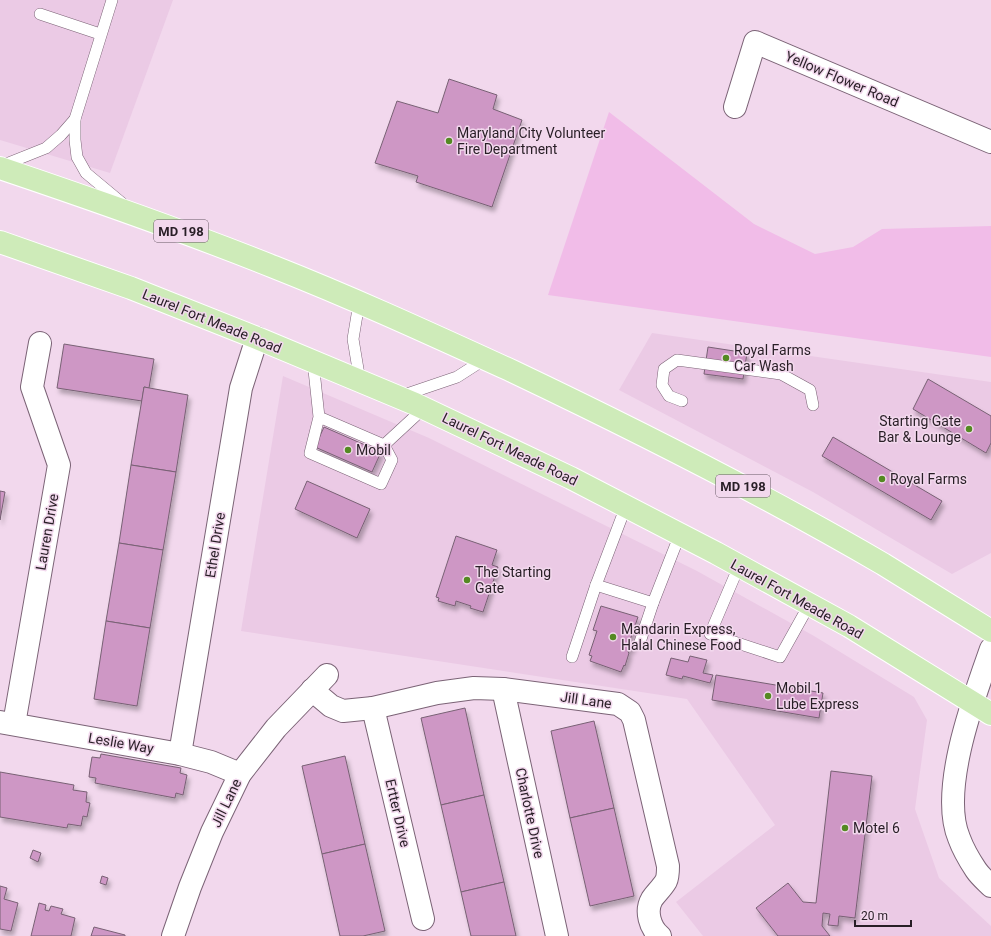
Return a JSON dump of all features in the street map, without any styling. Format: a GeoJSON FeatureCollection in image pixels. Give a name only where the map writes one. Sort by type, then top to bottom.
{"type":"FeatureCollection","features":[{"type":"Feature","properties":{"kind":"main road","name":"MD 198"},"geometry":{"type":"LineString","coordinates":[[0,167],[134,214],[276,268],[438,337],[601,413],[749,489],[882,564],[991,631]]}},
{"type":"Feature","properties":{"kind":"main road","name":"Laurel Fort Meade Road"},"geometry":{"type":"LineString","coordinates":[[0,242],[131,288],[313,361],[424,408],[571,478],[680,534],[848,626],[991,714]]}},
{"type":"Feature","properties":{"kind":"street","name":"Yellow Flower Road"},"geometry":{"type":"LineString","coordinates":[[735,107],[755,42],[991,142]]}},
{"type":"Feature","properties":{"kind":"street","name":"Ethel Drive"},"geometry":{"type":"LineString","coordinates":[[180,754],[240,388],[257,338]]}},
{"type":"Feature","properties":{"kind":"street","name":"Lauren Drive"},"geometry":{"type":"LineString","coordinates":[[7,723],[59,466],[32,387],[40,343]]}},
{"type":"Feature","properties":{"kind":"street"},"geometry":{"type":"LineString","coordinates":[[991,649],[972,703],[954,776],[953,813],[958,838],[976,871],[991,886]]}},
{"type":"Feature","properties":{"kind":"street","name":"Jill Lane"},"geometry":{"type":"LineString","coordinates":[[173,936],[190,887],[204,853],[240,774],[276,728],[327,675]]}},
{"type":"Feature","properties":{"kind":"street","name":"Jill Lane"},"geometry":{"type":"LineString","coordinates":[[312,690],[331,706],[342,711],[373,708],[452,691],[474,688],[503,689],[618,704],[630,712],[634,720],[668,866],[666,881],[652,900],[648,910],[654,931],[660,936]]}},
{"type":"Feature","properties":{"kind":"street","name":"Charlotte Drive"},"geometry":{"type":"LineString","coordinates":[[503,689],[557,936]]}},
{"type":"Feature","properties":{"kind":"street","name":"Ertter Drive"},"geometry":{"type":"LineString","coordinates":[[373,708],[423,919]]}},
{"type":"Feature","properties":{"kind":"street","name":"Leslie Way"},"geometry":{"type":"LineString","coordinates":[[7,723],[180,754],[211,762],[240,774]]}},
{"type":"Feature","properties":{"kind":"lane"},"geometry":{"type":"LineString","coordinates":[[112,0],[74,119],[75,140],[77,156],[86,173],[134,214]]}},
{"type":"Feature","properties":{"kind":"lane"},"geometry":{"type":"LineString","coordinates":[[40,14],[100,34]]}},
{"type":"Feature","properties":{"kind":"lane"},"geometry":{"type":"LineString","coordinates":[[0,167],[46,148],[61,135],[74,119]]}},
{"type":"Feature","properties":{"kind":"lane"},"geometry":{"type":"LineString","coordinates":[[359,303],[353,339],[360,381]]}},
{"type":"Feature","properties":{"kind":"lane"},"geometry":{"type":"LineString","coordinates":[[399,397],[457,377],[485,359]]}},
{"type":"Feature","properties":{"kind":"lane"},"geometry":{"type":"LineString","coordinates":[[682,401],[668,396],[662,385],[664,369],[677,360],[781,374],[810,390],[813,405]]}},
{"type":"Feature","properties":{"kind":"lane"},"geometry":{"type":"LineString","coordinates":[[313,361],[319,417],[310,453],[381,484],[392,460],[384,445],[319,417]]}},
{"type":"Feature","properties":{"kind":"lane"},"geometry":{"type":"LineString","coordinates":[[384,445],[424,408]]}},
{"type":"Feature","properties":{"kind":"lane"},"geometry":{"type":"LineString","coordinates":[[572,657],[596,585],[626,506]]}},
{"type":"Feature","properties":{"kind":"lane"},"geometry":{"type":"LineString","coordinates":[[639,645],[653,603],[680,534]]}},
{"type":"Feature","properties":{"kind":"lane"},"geometry":{"type":"LineString","coordinates":[[739,566],[710,634],[780,657],[809,605]]}},
{"type":"Feature","properties":{"kind":"lane"},"geometry":{"type":"LineString","coordinates":[[596,585],[653,603]]}},
{"type":"Feature","properties":{"kind":"shaded area"},"geometry":{"type":"Polygon","coordinates":[[[0,0],[173,0],[110,173],[0,140],[0,0]]]}},
{"type":"Feature","properties":{"kind":"shaded area"},"geometry":{"type":"Polygon","coordinates":[[[609,112],[754,224],[815,254],[853,247],[882,229],[991,226],[991,357],[548,295],[609,112]]]}},
{"type":"Feature","properties":{"kind":"shaded area"},"geometry":{"type":"Polygon","coordinates":[[[652,333],[991,382],[991,553],[952,574],[813,492],[619,390],[652,333]]]}},
{"type":"Feature","properties":{"kind":"shaded area"},"geometry":{"type":"Polygon","coordinates":[[[283,376],[429,438],[697,571],[814,636],[914,697],[927,720],[915,809],[939,878],[991,926],[991,936],[703,936],[676,902],[775,825],[687,699],[241,631],[283,376]]]}},
{"type":"Feature","properties":{"kind":"building","name":"Maryland City Volunteer Fire Department"},"geometry":{"type":"Polygon","coordinates":[[[449,79],[497,95],[493,109],[522,120],[492,207],[416,182],[418,176],[375,163],[397,101],[438,113],[449,79]]]}},
{"type":"Feature","properties":{"kind":"building"},"geometry":{"type":"Polygon","coordinates":[[[64,344],[154,359],[149,388],[144,387],[142,401],[57,388],[64,344]]]}},
{"type":"Feature","properties":{"kind":"building","name":"Royal Farms Car Wash"},"geometry":{"type":"Polygon","coordinates":[[[708,347],[747,353],[743,379],[704,374],[708,347]]]}},
{"type":"Feature","properties":{"kind":"building","name":"Starting Gate Bar & Lounge"},"geometry":{"type":"Polygon","coordinates":[[[928,379],[991,416],[991,443],[986,453],[913,409],[928,379]]]}},
{"type":"Feature","properties":{"kind":"building"},"geometry":{"type":"Polygon","coordinates":[[[144,387],[188,395],[176,472],[131,465],[144,387]]]}},
{"type":"Feature","properties":{"kind":"building","name":"Mobil"},"geometry":{"type":"Polygon","coordinates":[[[324,427],[381,452],[372,472],[315,447],[324,427]]]}},
{"type":"Feature","properties":{"kind":"building","name":"Royal Farms"},"geometry":{"type":"Polygon","coordinates":[[[833,437],[942,501],[931,520],[822,456],[833,437]]]}},
{"type":"Feature","properties":{"kind":"building"},"geometry":{"type":"Polygon","coordinates":[[[131,465],[176,472],[163,550],[119,543],[131,465]]]}},
{"type":"Feature","properties":{"kind":"building"},"geometry":{"type":"Polygon","coordinates":[[[307,481],[370,509],[357,538],[295,509],[307,481]]]}},
{"type":"Feature","properties":{"kind":"building"},"geometry":{"type":"Polygon","coordinates":[[[0,491],[5,492],[0,520],[0,491]]]}},
{"type":"Feature","properties":{"kind":"building","name":"The Starting Gate"},"geometry":{"type":"Polygon","coordinates":[[[456,536],[497,550],[492,565],[498,567],[483,612],[470,608],[471,606],[456,601],[455,606],[438,601],[439,598],[436,597],[456,536]]]}},
{"type":"Feature","properties":{"kind":"building"},"geometry":{"type":"Polygon","coordinates":[[[119,543],[163,550],[150,628],[106,621],[119,543]]]}},
{"type":"Feature","properties":{"kind":"building","name":"Mandarin Express, Halal Chinese Food"},"geometry":{"type":"Polygon","coordinates":[[[601,606],[638,617],[629,643],[633,646],[632,649],[629,648],[625,666],[624,665],[621,672],[590,661],[592,656],[589,655],[597,631],[593,630],[601,606]]]}},
{"type":"Feature","properties":{"kind":"building"},"geometry":{"type":"Polygon","coordinates":[[[106,621],[150,628],[137,706],[94,699],[106,621]]]}},
{"type":"Feature","properties":{"kind":"building"},"geometry":{"type":"Polygon","coordinates":[[[690,656],[707,660],[703,673],[713,675],[710,683],[683,676],[682,679],[666,675],[671,658],[688,662],[690,656]]]}},
{"type":"Feature","properties":{"kind":"building","name":"Mobil 1 Lube Express"},"geometry":{"type":"Polygon","coordinates":[[[716,675],[823,693],[819,718],[712,700],[716,675]]]}},
{"type":"Feature","properties":{"kind":"building"},"geometry":{"type":"Polygon","coordinates":[[[465,708],[484,795],[441,805],[421,718],[465,708]]]}},
{"type":"Feature","properties":{"kind":"building"},"geometry":{"type":"Polygon","coordinates":[[[594,721],[614,808],[570,818],[551,731],[594,721]]]}},
{"type":"Feature","properties":{"kind":"building"},"geometry":{"type":"Polygon","coordinates":[[[101,754],[181,768],[180,773],[187,775],[183,795],[176,793],[175,798],[95,783],[96,778],[89,777],[92,757],[100,758],[101,754]]]}},
{"type":"Feature","properties":{"kind":"building"},"geometry":{"type":"Polygon","coordinates":[[[345,756],[365,844],[322,854],[302,766],[345,756]]]}},
{"type":"Feature","properties":{"kind":"building","name":"Motel 6"},"geometry":{"type":"Polygon","coordinates":[[[831,771],[872,776],[855,918],[839,916],[838,926],[828,925],[830,914],[823,913],[822,926],[830,936],[778,936],[756,908],[788,883],[803,902],[816,903],[831,771]]]}},
{"type":"Feature","properties":{"kind":"building"},"geometry":{"type":"Polygon","coordinates":[[[0,772],[74,785],[73,790],[87,792],[86,802],[90,803],[87,817],[83,816],[81,826],[68,824],[67,828],[0,817],[0,772]]]}},
{"type":"Feature","properties":{"kind":"building"},"geometry":{"type":"Polygon","coordinates":[[[484,795],[504,882],[461,892],[441,805],[484,795]]]}},
{"type":"Feature","properties":{"kind":"building"},"geometry":{"type":"Polygon","coordinates":[[[614,808],[634,896],[590,906],[570,818],[614,808]]]}},
{"type":"Feature","properties":{"kind":"building"},"geometry":{"type":"Polygon","coordinates":[[[365,844],[385,931],[363,936],[340,936],[322,854],[365,844]]]}},
{"type":"Feature","properties":{"kind":"building"},"geometry":{"type":"Polygon","coordinates":[[[33,850],[41,853],[38,862],[30,858],[33,850]]]}},
{"type":"Feature","properties":{"kind":"building"},"geometry":{"type":"Polygon","coordinates":[[[102,876],[108,878],[106,885],[100,883],[102,876]]]}},
{"type":"Feature","properties":{"kind":"building"},"geometry":{"type":"Polygon","coordinates":[[[504,882],[516,936],[471,936],[461,892],[504,882]]]}},
{"type":"Feature","properties":{"kind":"building"},"geometry":{"type":"Polygon","coordinates":[[[0,886],[7,888],[4,899],[18,903],[11,931],[0,929],[0,886]]]}},
{"type":"Feature","properties":{"kind":"building"},"geometry":{"type":"Polygon","coordinates":[[[39,903],[46,905],[45,910],[49,911],[51,906],[63,909],[61,914],[75,918],[71,936],[31,936],[39,903]]]}},
{"type":"Feature","properties":{"kind":"building"},"geometry":{"type":"Polygon","coordinates":[[[94,927],[125,935],[125,936],[91,936],[94,927]]]}},
{"type":"Feature","properties":{"kind":"place","name":"Maryland City Volunteer Fire Department"},"geometry":{"type":"Point","coordinates":[449,141]}},
{"type":"Feature","properties":{"kind":"place","name":"Royal Farms Car Wash"},"geometry":{"type":"Point","coordinates":[726,358]}},
{"type":"Feature","properties":{"kind":"place","name":"Starting Gate Bar & Lounge"},"geometry":{"type":"Point","coordinates":[969,429]}},
{"type":"Feature","properties":{"kind":"place","name":"Mobil"},"geometry":{"type":"Point","coordinates":[348,450]}},
{"type":"Feature","properties":{"kind":"place","name":"Royal Farms"},"geometry":{"type":"Point","coordinates":[882,479]}},
{"type":"Feature","properties":{"kind":"place","name":"The Starting Gate"},"geometry":{"type":"Point","coordinates":[467,580]}},
{"type":"Feature","properties":{"kind":"place","name":"Mandarin Express, Halal Chinese Food"},"geometry":{"type":"Point","coordinates":[613,637]}},
{"type":"Feature","properties":{"kind":"place","name":"Mobil 1 Lube Express"},"geometry":{"type":"Point","coordinates":[768,696]}},
{"type":"Feature","properties":{"kind":"place","name":"Motel 6"},"geometry":{"type":"Point","coordinates":[845,828]}}]}
